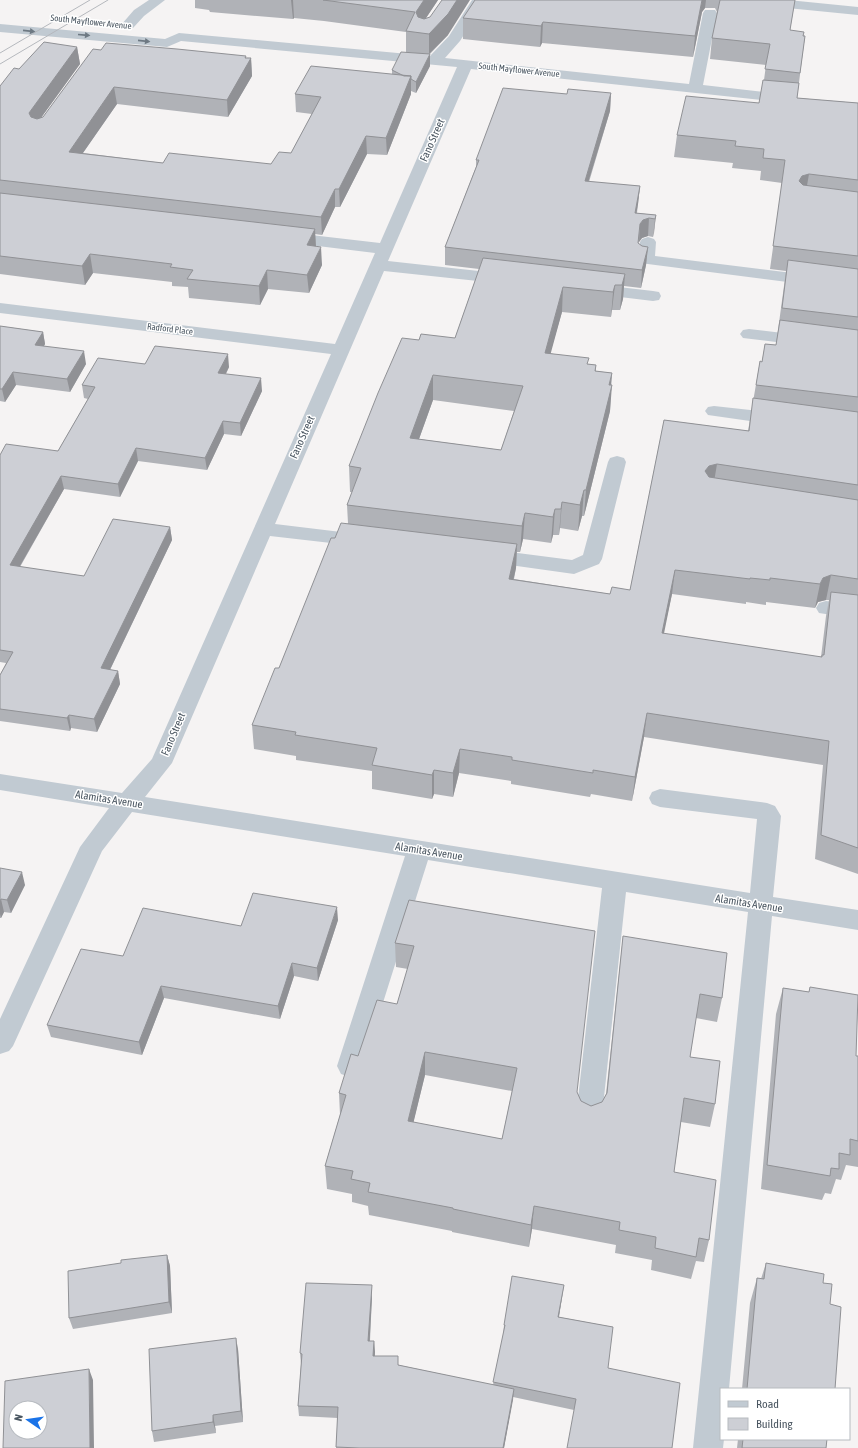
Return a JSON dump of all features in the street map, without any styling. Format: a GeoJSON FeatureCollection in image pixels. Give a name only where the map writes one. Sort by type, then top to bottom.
{"type":"FeatureCollection","features":[{"type":"Feature","properties":{"kind":"street","name":"South Mayflower Avenue"},"geometry":{"type":"LineString","coordinates":[[114,24],[135,26],[138,12],[158,0]]}},
{"type":"Feature","properties":{"kind":"street"},"geometry":{"type":"LineString","coordinates":[[434,61],[455,38],[479,0]]}},
{"type":"Feature","properties":{"kind":"street"},"geometry":{"type":"LineString","coordinates":[[748,0],[858,11]]}},
{"type":"Feature","properties":{"kind":"street"},"geometry":{"type":"LineString","coordinates":[[695,89],[710,13]]}},
{"type":"Feature","properties":{"kind":"street","name":"South Mayflower Avenue"},"geometry":{"type":"LineString","coordinates":[[0,28],[167,43],[179,37],[466,64],[804,100]]}},
{"type":"Feature","properties":{"kind":"street","name":"South Mayflower Avenue"},"geometry":{"type":"LineString","coordinates":[[162,29],[176,31],[179,37]]}},
{"type":"Feature","properties":{"kind":"street"},"geometry":{"type":"LineString","coordinates":[[99,50],[108,38]]}},
{"type":"Feature","properties":{"kind":"street","name":"Fano Street"},"geometry":{"type":"LineString","coordinates":[[0,1043],[4,1038],[67,904],[92,847],[127,802],[161,763],[466,64]]}},
{"type":"Feature","properties":{"kind":"street"},"geometry":{"type":"LineString","coordinates":[[267,235],[519,281]]}},
{"type":"Feature","properties":{"kind":"street"},"geometry":{"type":"LineString","coordinates":[[648,242],[646,260],[858,286]]}},
{"type":"Feature","properties":{"kind":"street"},"geometry":{"type":"LineString","coordinates":[[574,287],[653,296]]}},
{"type":"Feature","properties":{"kind":"street","name":"Radford Place"},"geometry":{"type":"LineString","coordinates":[[0,308],[340,350]]}},
{"type":"Feature","properties":{"kind":"street"},"geometry":{"type":"LineString","coordinates":[[749,334],[858,347]]}},
{"type":"Feature","properties":{"kind":"street"},"geometry":{"type":"LineString","coordinates":[[714,411],[797,421]]}},
{"type":"Feature","properties":{"kind":"street"},"geometry":{"type":"LineString","coordinates":[[466,553],[574,567],[592,559],[617,462]]}},
{"type":"Feature","properties":{"kind":"street"},"geometry":{"type":"LineString","coordinates":[[262,529],[380,543]]}},
{"type":"Feature","properties":{"kind":"street"},"geometry":{"type":"LineString","coordinates":[[826,608],[858,612]]}},
{"type":"Feature","properties":{"kind":"street","name":"Alamitas Avenue"},"geometry":{"type":"LineString","coordinates":[[0,782],[858,920]]}},
{"type":"Feature","properties":{"kind":"street"},"geometry":{"type":"LineString","coordinates":[[660,798],[766,812],[769,816],[762,905],[708,1448]]}},
{"type":"Feature","properties":{"kind":"street"},"geometry":{"type":"LineString","coordinates":[[350,1066],[420,850]]}},
{"type":"Feature","properties":{"kind":"street"},"geometry":{"type":"LineString","coordinates":[[589,1116],[615,881]]}},
{"type":"Feature","properties":{"kind":"building"},"geometry":{"type":"Polygon","coordinates":[[[323,0],[424,0],[416,12],[418,17],[424,19],[430,17],[442,0],[457,0],[448,14],[429,34],[406,31],[415,12],[323,0]]]}},
{"type":"Feature","properties":{"kind":"building"},"geometry":{"type":"Polygon","coordinates":[[[475,0],[702,0],[695,36],[543,22],[541,26],[463,18],[475,0]]]}},
{"type":"Feature","properties":{"kind":"building"},"geometry":{"type":"Polygon","coordinates":[[[720,0],[795,0],[790,30],[804,32],[803,36],[805,36],[800,73],[765,69],[770,44],[712,38],[720,0]]]}},
{"type":"Feature","properties":{"kind":"building"},"geometry":{"type":"Polygon","coordinates":[[[44,42],[77,47],[29,113],[31,117],[37,119],[43,117],[93,49],[101,50],[106,43],[246,56],[245,58],[251,58],[227,100],[114,87],[69,152],[163,163],[169,153],[271,164],[279,152],[291,153],[321,97],[295,94],[311,66],[411,76],[386,138],[366,136],[339,189],[335,189],[321,217],[0,180],[0,86],[14,68],[19,69],[44,42]]]}},
{"type":"Feature","properties":{"kind":"building"},"geometry":{"type":"Polygon","coordinates":[[[401,52],[430,54],[416,82],[411,79],[411,76],[404,76],[392,70],[401,52]]]}},
{"type":"Feature","properties":{"kind":"building"},"geometry":{"type":"Polygon","coordinates":[[[763,80],[799,83],[797,98],[858,103],[858,180],[809,174],[802,176],[799,181],[803,185],[858,192],[858,256],[773,246],[785,160],[763,158],[764,149],[735,146],[736,141],[677,135],[686,96],[759,103],[763,80]]]}},
{"type":"Feature","properties":{"kind":"building"},"geometry":{"type":"Polygon","coordinates":[[[503,88],[567,94],[568,89],[611,93],[585,181],[640,186],[635,213],[656,215],[655,219],[649,218],[643,220],[640,224],[638,243],[642,246],[648,247],[642,270],[445,247],[479,160],[476,160],[503,88]]]}},
{"type":"Feature","properties":{"kind":"building"},"geometry":{"type":"Polygon","coordinates":[[[0,193],[315,229],[307,245],[321,247],[307,275],[267,270],[259,286],[187,279],[193,270],[170,267],[172,264],[90,254],[82,266],[0,256],[0,193]]]}},
{"type":"Feature","properties":{"kind":"building"},"geometry":{"type":"Polygon","coordinates":[[[483,258],[625,274],[622,285],[615,285],[613,292],[563,287],[545,353],[589,358],[587,364],[596,365],[595,371],[612,373],[609,385],[612,385],[586,490],[584,490],[580,505],[562,502],[561,509],[555,509],[553,517],[525,513],[522,526],[347,505],[361,468],[349,466],[402,338],[419,340],[421,334],[455,338],[483,258]],[[433,375],[410,438],[501,450],[523,386],[433,375]]]}},
{"type":"Feature","properties":{"kind":"building"},"geometry":{"type":"Polygon","coordinates":[[[788,260],[858,269],[858,317],[782,308],[788,260]]]}},
{"type":"Feature","properties":{"kind":"building"},"geometry":{"type":"Polygon","coordinates":[[[780,320],[858,330],[858,397],[756,385],[760,361],[762,362],[765,344],[776,345],[780,320]]]}},
{"type":"Feature","properties":{"kind":"building"},"geometry":{"type":"Polygon","coordinates":[[[0,326],[43,332],[35,345],[84,351],[67,379],[13,372],[2,389],[0,389],[0,326]]]}},
{"type":"Feature","properties":{"kind":"building"},"geometry":{"type":"Polygon","coordinates":[[[155,346],[228,354],[218,373],[261,378],[240,423],[223,421],[205,458],[136,448],[118,484],[61,476],[10,565],[84,576],[113,519],[170,527],[101,668],[118,671],[94,719],[69,715],[67,718],[0,709],[0,675],[13,652],[0,650],[0,455],[6,444],[58,451],[95,387],[82,385],[98,358],[145,364],[155,346]]]}},
{"type":"Feature","properties":{"kind":"building"},"geometry":{"type":"Polygon","coordinates":[[[753,398],[858,412],[858,485],[717,464],[709,466],[705,471],[709,477],[858,500],[858,579],[831,575],[823,578],[820,584],[770,578],[770,580],[750,579],[675,570],[662,633],[822,657],[822,655],[824,655],[831,592],[858,595],[858,848],[821,835],[829,741],[647,713],[635,777],[593,770],[593,773],[512,760],[512,757],[460,749],[453,773],[434,770],[432,775],[372,765],[377,748],[295,735],[296,732],[252,725],[275,668],[279,668],[331,538],[335,538],[341,523],[517,544],[509,579],[610,594],[612,587],[630,590],[664,420],[749,431],[753,398]]]}},
{"type":"Feature","properties":{"kind":"building"},"geometry":{"type":"Polygon","coordinates":[[[0,868],[22,872],[7,900],[1,899],[0,901],[0,868]]]}},
{"type":"Feature","properties":{"kind":"building"},"geometry":{"type":"Polygon","coordinates":[[[253,893],[337,907],[317,968],[292,963],[278,1006],[161,986],[139,1042],[47,1025],[81,949],[123,956],[143,908],[241,926],[253,893]]]}},
{"type":"Feature","properties":{"kind":"building"},"geometry":{"type":"Polygon","coordinates":[[[409,900],[595,931],[577,1092],[581,1101],[591,1106],[602,1102],[607,1093],[623,936],[727,953],[722,998],[700,994],[690,1057],[720,1061],[715,1104],[684,1098],[674,1172],[716,1180],[709,1240],[699,1238],[696,1257],[655,1248],[656,1237],[619,1230],[620,1222],[534,1206],[531,1225],[368,1192],[370,1183],[351,1179],[353,1171],[325,1166],[346,1095],[339,1093],[351,1054],[358,1056],[377,1000],[397,1004],[414,946],[395,943],[409,900]],[[425,1052],[408,1121],[502,1139],[517,1068],[425,1052]]]}},
{"type":"Feature","properties":{"kind":"building"},"geometry":{"type":"Polygon","coordinates":[[[810,987],[858,995],[856,1056],[858,1056],[858,1141],[850,1139],[850,1155],[839,1153],[839,1169],[831,1168],[830,1176],[767,1165],[783,988],[809,992],[810,987]]]}},
{"type":"Feature","properties":{"kind":"building"},"geometry":{"type":"Polygon","coordinates":[[[167,1255],[169,1302],[69,1318],[68,1271],[121,1263],[121,1260],[167,1255]]]}},
{"type":"Feature","properties":{"kind":"building"},"geometry":{"type":"Polygon","coordinates":[[[766,1263],[824,1274],[823,1283],[832,1284],[830,1304],[841,1307],[835,1388],[747,1388],[757,1278],[764,1279],[766,1263]]]}},
{"type":"Feature","properties":{"kind":"building"},"geometry":{"type":"Polygon","coordinates":[[[512,1276],[564,1285],[558,1317],[613,1327],[608,1368],[680,1383],[672,1448],[567,1448],[576,1399],[493,1382],[505,1325],[512,1276]]]}},
{"type":"Feature","properties":{"kind":"building"},"geometry":{"type":"Polygon","coordinates":[[[306,1283],[372,1285],[368,1341],[374,1341],[373,1356],[398,1356],[398,1365],[514,1389],[503,1448],[336,1447],[338,1407],[298,1406],[302,1354],[300,1353],[306,1283]]]}},
{"type":"Feature","properties":{"kind":"building"},"geometry":{"type":"Polygon","coordinates":[[[236,1338],[241,1411],[213,1415],[213,1422],[152,1431],[149,1349],[236,1338]]]}},
{"type":"Feature","properties":{"kind":"building"},"geometry":{"type":"Polygon","coordinates":[[[89,1369],[90,1448],[3,1448],[5,1381],[89,1369]]]}},
{"type":"Feature","properties":{"kind":"building"},"geometry":{"type":"Polygon","coordinates":[[[743,1440],[827,1440],[826,1448],[742,1448],[743,1440]]]}},
{"type":"Feature","properties":{"kind":"tram line"},"geometry":{"type":"LineString","coordinates":[[0,53],[90,0]]}},
{"type":"Feature","properties":{"kind":"tram line"},"geometry":{"type":"LineString","coordinates":[[0,64],[108,0]]}}]}
